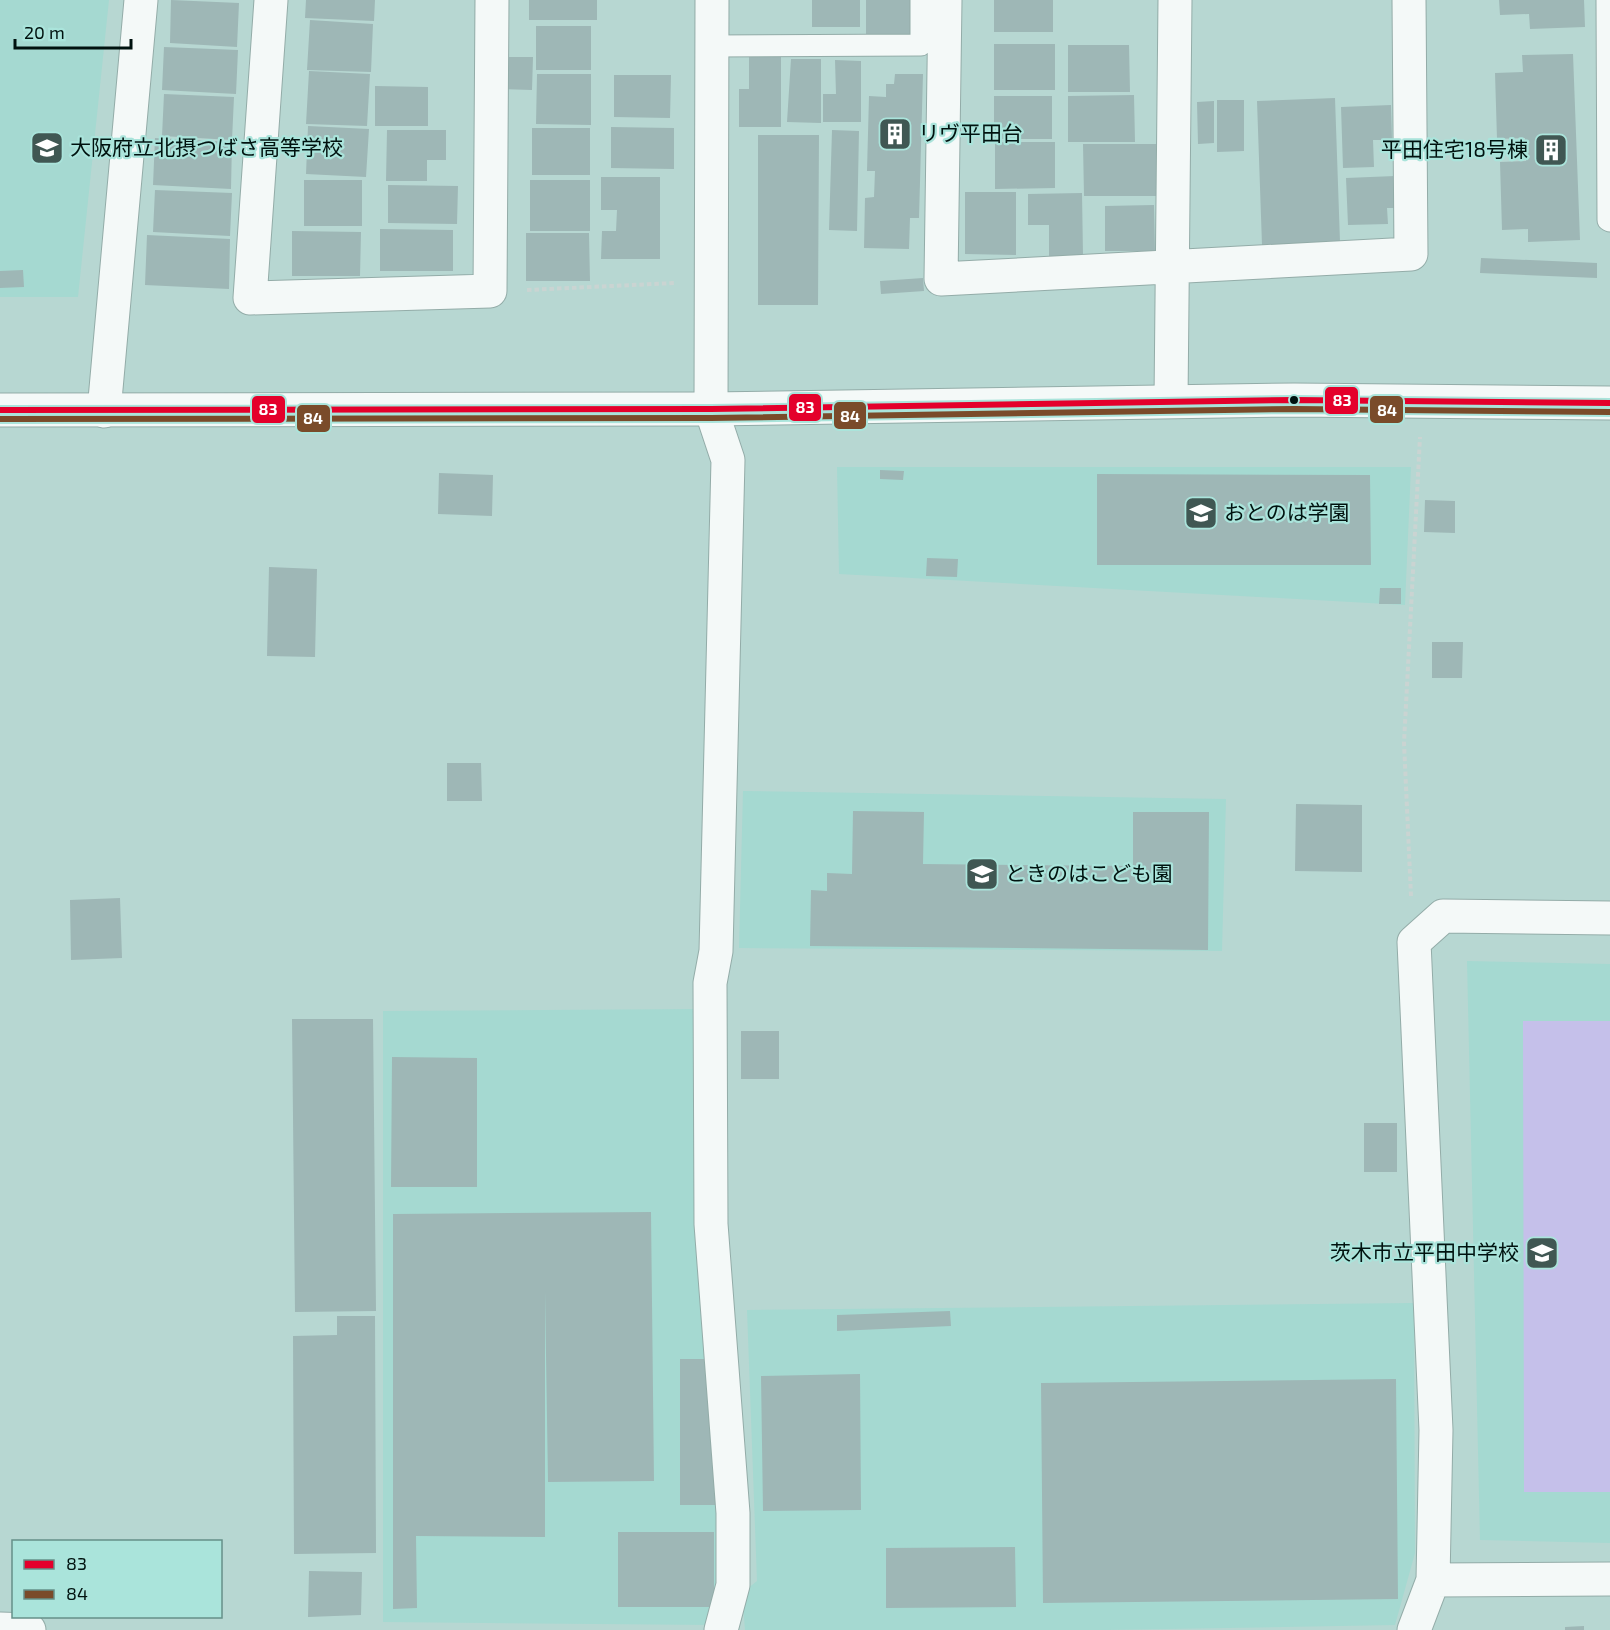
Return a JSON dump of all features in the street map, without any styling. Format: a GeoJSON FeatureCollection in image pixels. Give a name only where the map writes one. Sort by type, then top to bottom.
{"type":"FeatureCollection","features":[{"type":"Feature","properties":{"kind":"street"},"geometry":{"type":"LineString","coordinates":[[104,411],[141,0]]}},
{"type":"Feature","properties":{"kind":"street"},"geometry":{"type":"LineString","coordinates":[[271,0],[250,298],[490,291],[492,0]]}},
{"type":"Feature","properties":{"kind":"street"},"geometry":{"type":"LineString","coordinates":[[712,0],[711,409],[728,460],[716,951],[710,983],[711,1224],[733,1513],[733,1585],[721,1630]]}},
{"type":"Feature","properties":{"kind":"street"},"geometry":{"type":"LineString","coordinates":[[945,0],[941,279],[1411,254],[1410,0]]}},
{"type":"Feature","properties":{"kind":"street"},"geometry":{"type":"LineString","coordinates":[[1171,401],[1175,0]]}},
{"type":"Feature","properties":{"kind":"street"},"geometry":{"type":"LineString","coordinates":[[0,410],[711,409],[1171,401],[1610,403]]}},
{"type":"Feature","properties":{"kind":"street"},"geometry":{"type":"LineString","coordinates":[[1414,1630],[1432,1580],[1436,1430],[1414,942],[1443,916],[1610,918]]}},
{"type":"Feature","properties":{"kind":"street"},"geometry":{"type":"LineString","coordinates":[[1432,1580],[1610,1579]]}},
{"type":"Feature","properties":{"kind":"street"},"geometry":{"type":"LineString","coordinates":[[0,1629],[29,1630]]}},
{"type":"Feature","properties":{"kind":"lane"},"geometry":{"type":"LineString","coordinates":[[712,46],[921,45],[921,0]]}},
{"type":"Feature","properties":{"kind":"lane"},"geometry":{"type":"LineString","coordinates":[[1607,0],[1608,220],[1610,221]]}},
{"type":"Feature","properties":{"kind":"path"},"geometry":{"type":"LineString","coordinates":[[490,291],[711,282]]}},
{"type":"Feature","properties":{"kind":"path"},"geometry":{"type":"LineString","coordinates":[[1414,942],[1404,743],[1421,403]]}},
{"type":"Feature","properties":{"kind":"shaded area","name":"大阪府立北摂つばさ高等学校"},"geometry":{"type":"Polygon","coordinates":[[[0,0],[109,0],[78,297],[0,297],[0,0]]]}},
{"type":"Feature","properties":{"kind":"shaded area"},"geometry":{"type":"Polygon","coordinates":[[[837,467],[1411,467],[1405,605],[839,574],[837,467]]]}},
{"type":"Feature","properties":{"kind":"shaded area","name":"ときのはこども園"},"geometry":{"type":"Polygon","coordinates":[[[743,791],[1226,799],[1222,951],[739,948],[743,791]]]}},
{"type":"Feature","properties":{"kind":"shaded area","name":"茨木市立平田中学校"},"geometry":{"type":"Polygon","coordinates":[[[1467,961],[1610,964],[1610,1543],[1480,1540],[1467,961]]]}},
{"type":"Feature","properties":{"kind":"shaded area"},"geometry":{"type":"Polygon","coordinates":[[[697,1009],[725,1583],[713,1625],[383,1622],[383,1011],[697,1009]]]}},
{"type":"Feature","properties":{"kind":"shaded area"},"geometry":{"type":"Polygon","coordinates":[[[1523,1021],[1610,1021],[1610,1492],[1524,1492],[1523,1021]]]}},
{"type":"Feature","properties":{"kind":"shaded area"},"geometry":{"type":"Polygon","coordinates":[[[1414,1303],[1415,1553],[1395,1625],[1106,1630],[745,1630],[742,1593],[757,1581],[747,1310],[1414,1303]]]}},
{"type":"Feature","properties":{"kind":"building"},"geometry":{"type":"Polygon","coordinates":[[[171,0],[239,3],[237,47],[170,43],[171,0]]]}},
{"type":"Feature","properties":{"kind":"building"},"geometry":{"type":"Polygon","coordinates":[[[306,0],[375,0],[374,21],[305,18],[306,0]]]}},
{"type":"Feature","properties":{"kind":"building"},"geometry":{"type":"Polygon","coordinates":[[[529,0],[597,0],[597,20],[529,20],[529,0]]]}},
{"type":"Feature","properties":{"kind":"building"},"geometry":{"type":"Polygon","coordinates":[[[812,0],[860,0],[860,27],[812,27],[812,0]]]}},
{"type":"Feature","properties":{"kind":"building"},"geometry":{"type":"Polygon","coordinates":[[[866,0],[916,0],[916,34],[866,34],[866,0]]]}},
{"type":"Feature","properties":{"kind":"building"},"geometry":{"type":"Polygon","coordinates":[[[994,0],[1053,0],[1053,32],[994,32],[994,0]]]}},
{"type":"Feature","properties":{"kind":"building"},"geometry":{"type":"Polygon","coordinates":[[[1499,0],[1584,0],[1585,27],[1530,29],[1529,14],[1500,15],[1499,0]]]}},
{"type":"Feature","properties":{"kind":"building"},"geometry":{"type":"Polygon","coordinates":[[[310,20],[373,24],[371,72],[307,70],[310,20]]]}},
{"type":"Feature","properties":{"kind":"building"},"geometry":{"type":"Polygon","coordinates":[[[536,26],[591,26],[591,70],[536,70],[536,26]]]}},
{"type":"Feature","properties":{"kind":"building"},"geometry":{"type":"Polygon","coordinates":[[[994,44],[1055,44],[1055,90],[994,90],[994,44]]]}},
{"type":"Feature","properties":{"kind":"building"},"geometry":{"type":"Polygon","coordinates":[[[1068,45],[1129,45],[1130,92],[1068,92],[1068,45]]]}},
{"type":"Feature","properties":{"kind":"building"},"geometry":{"type":"Polygon","coordinates":[[[164,47],[238,50],[236,94],[162,90],[164,47]]]}},
{"type":"Feature","properties":{"kind":"building","name":"平田住宅18号棟"},"geometry":{"type":"Polygon","coordinates":[[[1573,54],[1580,240],[1528,242],[1528,229],[1502,230],[1500,162],[1526,161],[1525,138],[1497,139],[1495,73],[1523,72],[1522,55],[1573,54]]]}},
{"type":"Feature","properties":{"kind":"building"},"geometry":{"type":"Polygon","coordinates":[[[502,57],[533,57],[532,90],[502,89],[502,57]]]}},
{"type":"Feature","properties":{"kind":"building"},"geometry":{"type":"Polygon","coordinates":[[[749,57],[781,57],[781,127],[739,127],[739,89],[749,89],[749,57]]]}},
{"type":"Feature","properties":{"kind":"building"},"geometry":{"type":"Polygon","coordinates":[[[791,59],[821,59],[821,123],[787,122],[791,59]]]}},
{"type":"Feature","properties":{"kind":"building"},"geometry":{"type":"Polygon","coordinates":[[[835,60],[861,61],[861,122],[823,122],[823,94],[836,94],[835,60]]]}},
{"type":"Feature","properties":{"kind":"building"},"geometry":{"type":"Polygon","coordinates":[[[309,71],[370,74],[367,126],[306,124],[309,71]]]}},
{"type":"Feature","properties":{"kind":"building"},"geometry":{"type":"Polygon","coordinates":[[[537,74],[591,74],[591,125],[536,124],[537,74]]]}},
{"type":"Feature","properties":{"kind":"building","name":"リヴ平田台"},"geometry":{"type":"Polygon","coordinates":[[[895,74],[923,74],[919,218],[910,218],[909,249],[864,248],[865,198],[874,197],[875,171],[867,171],[869,96],[886,97],[886,84],[894,84],[895,74]]]}},
{"type":"Feature","properties":{"kind":"building"},"geometry":{"type":"Polygon","coordinates":[[[614,75],[671,75],[670,118],[614,117],[614,75]]]}},
{"type":"Feature","properties":{"kind":"building"},"geometry":{"type":"Polygon","coordinates":[[[375,86],[428,87],[428,126],[375,126],[375,86]]]}},
{"type":"Feature","properties":{"kind":"building"},"geometry":{"type":"Polygon","coordinates":[[[164,94],[234,97],[232,140],[162,136],[164,94]]]}},
{"type":"Feature","properties":{"kind":"building"},"geometry":{"type":"Polygon","coordinates":[[[1134,95],[1135,142],[1068,142],[1068,96],[1134,95]]]}},
{"type":"Feature","properties":{"kind":"building"},"geometry":{"type":"Polygon","coordinates":[[[994,96],[1052,96],[1052,139],[994,139],[994,96]]]}},
{"type":"Feature","properties":{"kind":"building"},"geometry":{"type":"Polygon","coordinates":[[[1335,98],[1340,242],[1262,245],[1257,101],[1335,98]]]}},
{"type":"Feature","properties":{"kind":"building"},"geometry":{"type":"Polygon","coordinates":[[[1217,100],[1244,100],[1244,151],[1217,152],[1217,100]]]}},
{"type":"Feature","properties":{"kind":"building"},"geometry":{"type":"Polygon","coordinates":[[[1214,101],[1214,143],[1198,144],[1197,102],[1214,101]]]}},
{"type":"Feature","properties":{"kind":"building"},"geometry":{"type":"Polygon","coordinates":[[[1391,105],[1392,140],[1373,140],[1374,167],[1343,168],[1341,107],[1391,105]]]}},
{"type":"Feature","properties":{"kind":"building"},"geometry":{"type":"Polygon","coordinates":[[[308,126],[369,129],[366,177],[306,174],[308,126]]]}},
{"type":"Feature","properties":{"kind":"building"},"geometry":{"type":"Polygon","coordinates":[[[611,127],[674,128],[674,169],[611,168],[611,127]]]}},
{"type":"Feature","properties":{"kind":"building"},"geometry":{"type":"Polygon","coordinates":[[[532,128],[590,128],[590,175],[532,175],[532,128]]]}},
{"type":"Feature","properties":{"kind":"building"},"geometry":{"type":"Polygon","coordinates":[[[387,130],[446,130],[446,160],[427,160],[427,181],[386,181],[387,130]]]}},
{"type":"Feature","properties":{"kind":"building"},"geometry":{"type":"Polygon","coordinates":[[[832,130],[859,131],[857,231],[829,230],[832,130]]]}},
{"type":"Feature","properties":{"kind":"building"},"geometry":{"type":"Polygon","coordinates":[[[758,135],[819,135],[818,305],[758,305],[758,135]]]}},
{"type":"Feature","properties":{"kind":"building"},"geometry":{"type":"Polygon","coordinates":[[[155,138],[232,142],[231,189],[153,185],[155,138]]]}},
{"type":"Feature","properties":{"kind":"building"},"geometry":{"type":"Polygon","coordinates":[[[995,142],[1055,142],[1055,188],[995,189],[995,142]]]}},
{"type":"Feature","properties":{"kind":"building"},"geometry":{"type":"Polygon","coordinates":[[[1083,144],[1156,144],[1156,196],[1084,196],[1083,144]]]}},
{"type":"Feature","properties":{"kind":"building"},"geometry":{"type":"Polygon","coordinates":[[[1395,176],[1396,208],[1387,208],[1388,224],[1348,225],[1346,178],[1395,176]]]}},
{"type":"Feature","properties":{"kind":"building"},"geometry":{"type":"Polygon","coordinates":[[[601,177],[660,177],[660,259],[601,259],[602,231],[616,231],[617,210],[601,210],[601,177]]]}},
{"type":"Feature","properties":{"kind":"building"},"geometry":{"type":"Polygon","coordinates":[[[304,180],[362,180],[362,226],[304,226],[304,180]]]}},
{"type":"Feature","properties":{"kind":"building"},"geometry":{"type":"Polygon","coordinates":[[[530,180],[590,180],[590,231],[530,231],[530,180]]]}},
{"type":"Feature","properties":{"kind":"building"},"geometry":{"type":"Polygon","coordinates":[[[388,185],[458,186],[457,224],[388,223],[388,185]]]}},
{"type":"Feature","properties":{"kind":"building"},"geometry":{"type":"Polygon","coordinates":[[[155,190],[232,193],[230,236],[153,232],[155,190]]]}},
{"type":"Feature","properties":{"kind":"building"},"geometry":{"type":"Polygon","coordinates":[[[965,192],[1016,192],[1016,255],[965,254],[965,192]]]}},
{"type":"Feature","properties":{"kind":"building"},"geometry":{"type":"Polygon","coordinates":[[[1082,193],[1083,256],[1049,256],[1049,225],[1028,225],[1028,194],[1082,193]]]}},
{"type":"Feature","properties":{"kind":"building"},"geometry":{"type":"Polygon","coordinates":[[[1154,205],[1155,251],[1105,251],[1105,206],[1154,205]]]}},
{"type":"Feature","properties":{"kind":"building"},"geometry":{"type":"Polygon","coordinates":[[[380,229],[453,230],[453,271],[380,271],[380,229]]]}},
{"type":"Feature","properties":{"kind":"building"},"geometry":{"type":"Polygon","coordinates":[[[292,231],[361,232],[360,276],[292,276],[292,231]]]}},
{"type":"Feature","properties":{"kind":"building"},"geometry":{"type":"Polygon","coordinates":[[[526,233],[589,233],[590,281],[526,281],[526,233]]]}},
{"type":"Feature","properties":{"kind":"building"},"geometry":{"type":"Polygon","coordinates":[[[147,235],[230,239],[229,289],[145,285],[147,235]]]}},
{"type":"Feature","properties":{"kind":"building"},"geometry":{"type":"Polygon","coordinates":[[[1481,258],[1597,263],[1597,278],[1480,273],[1481,258]]]}},
{"type":"Feature","properties":{"kind":"building"},"geometry":{"type":"Polygon","coordinates":[[[23,270],[24,287],[0,288],[0,271],[23,270]]]}},
{"type":"Feature","properties":{"kind":"building"},"geometry":{"type":"Polygon","coordinates":[[[923,278],[924,291],[881,294],[880,281],[923,278]]]}},
{"type":"Feature","properties":{"kind":"building"},"geometry":{"type":"Polygon","coordinates":[[[880,470],[904,471],[903,480],[880,479],[880,470]]]}},
{"type":"Feature","properties":{"kind":"building"},"geometry":{"type":"Polygon","coordinates":[[[439,473],[493,475],[492,516],[438,514],[439,473]]]}},
{"type":"Feature","properties":{"kind":"building"},"geometry":{"type":"Polygon","coordinates":[[[1097,474],[1370,475],[1371,565],[1097,565],[1097,474]]]}},
{"type":"Feature","properties":{"kind":"building"},"geometry":{"type":"Polygon","coordinates":[[[1425,500],[1455,501],[1455,533],[1424,532],[1425,500]]]}},
{"type":"Feature","properties":{"kind":"building"},"geometry":{"type":"Polygon","coordinates":[[[927,558],[958,559],[957,577],[926,576],[927,558]]]}},
{"type":"Feature","properties":{"kind":"building"},"geometry":{"type":"Polygon","coordinates":[[[269,567],[317,569],[315,657],[267,656],[269,567]]]}},
{"type":"Feature","properties":{"kind":"building"},"geometry":{"type":"Polygon","coordinates":[[[1380,588],[1401,588],[1401,604],[1379,604],[1380,588]]]}},
{"type":"Feature","properties":{"kind":"building"},"geometry":{"type":"Polygon","coordinates":[[[1432,642],[1463,642],[1462,678],[1432,678],[1432,642]]]}},
{"type":"Feature","properties":{"kind":"building"},"geometry":{"type":"Polygon","coordinates":[[[447,763],[481,763],[482,801],[447,801],[447,763]]]}},
{"type":"Feature","properties":{"kind":"building"},"geometry":{"type":"Polygon","coordinates":[[[1296,804],[1362,805],[1362,872],[1295,871],[1296,804]]]}},
{"type":"Feature","properties":{"kind":"building"},"geometry":{"type":"Polygon","coordinates":[[[853,811],[924,812],[923,864],[1133,866],[1133,812],[1209,812],[1208,950],[810,946],[811,890],[827,891],[827,873],[852,874],[853,811]]]}},
{"type":"Feature","properties":{"kind":"building"},"geometry":{"type":"Polygon","coordinates":[[[120,898],[122,958],[71,960],[70,900],[120,898]]]}},
{"type":"Feature","properties":{"kind":"building"},"geometry":{"type":"Polygon","coordinates":[[[292,1019],[373,1019],[376,1311],[295,1312],[292,1019]]]}},
{"type":"Feature","properties":{"kind":"building"},"geometry":{"type":"Polygon","coordinates":[[[741,1031],[779,1031],[779,1079],[741,1079],[741,1031]]]}},
{"type":"Feature","properties":{"kind":"building"},"geometry":{"type":"Polygon","coordinates":[[[392,1057],[477,1058],[477,1187],[391,1187],[392,1057]]]}},
{"type":"Feature","properties":{"kind":"building"},"geometry":{"type":"Polygon","coordinates":[[[1364,1123],[1397,1123],[1397,1172],[1364,1172],[1364,1123]]]}},
{"type":"Feature","properties":{"kind":"building"},"geometry":{"type":"Polygon","coordinates":[[[651,1212],[654,1481],[548,1482],[545,1291],[545,1537],[416,1536],[417,1608],[393,1609],[393,1214],[651,1212]]]}},
{"type":"Feature","properties":{"kind":"building"},"geometry":{"type":"Polygon","coordinates":[[[950,1311],[951,1326],[837,1331],[837,1315],[950,1311]]]}},
{"type":"Feature","properties":{"kind":"building"},"geometry":{"type":"Polygon","coordinates":[[[337,1316],[375,1316],[376,1553],[294,1554],[293,1336],[337,1335],[337,1316]]]}},
{"type":"Feature","properties":{"kind":"building"},"geometry":{"type":"Polygon","coordinates":[[[680,1359],[717,1359],[718,1505],[680,1505],[680,1359]]]}},
{"type":"Feature","properties":{"kind":"building"},"geometry":{"type":"Polygon","coordinates":[[[860,1374],[861,1510],[763,1511],[761,1376],[860,1374]]]}},
{"type":"Feature","properties":{"kind":"building"},"geometry":{"type":"Polygon","coordinates":[[[1396,1379],[1398,1599],[1043,1603],[1041,1383],[1396,1379]]]}},
{"type":"Feature","properties":{"kind":"building"},"geometry":{"type":"Polygon","coordinates":[[[618,1532],[714,1532],[714,1607],[618,1607],[618,1532]]]}},
{"type":"Feature","properties":{"kind":"building"},"geometry":{"type":"Polygon","coordinates":[[[1015,1547],[1016,1607],[886,1608],[886,1548],[1015,1547]]]}},
{"type":"Feature","properties":{"kind":"building"},"geometry":{"type":"Polygon","coordinates":[[[309,1571],[362,1572],[361,1615],[308,1617],[309,1571]]]}},
{"type":"Feature","properties":{"kind":"building"},"geometry":{"type":"Polygon","coordinates":[[[1584,1626],[1584,1630],[1565,1630],[1565,1627],[1584,1626]]]}},
{"type":"Feature","properties":{"kind":"transit line","name":"83"},"geometry":{"type":"LineString","coordinates":[[0,410],[711,409],[1294,400],[1610,403]]}},
{"type":"Feature","properties":{"kind":"transit line","name":"84"},"geometry":{"type":"LineString","coordinates":[[0,419],[711,418],[1294,409],[1610,412]]}},
{"type":"Feature","properties":{"kind":"place","name":"リヴ平田台"},"geometry":{"type":"Point","coordinates":[895,134]}},
{"type":"Feature","properties":{"kind":"place","name":"大阪府立北摂つばさ高等学校"},"geometry":{"type":"Point","coordinates":[47,148]}},
{"type":"Feature","properties":{"kind":"place","name":"平田住宅18号棟"},"geometry":{"type":"Point","coordinates":[1551,150]}},
{"type":"Feature","properties":{"kind":"place","name":"おとのは学園"},"geometry":{"type":"Point","coordinates":[1201,513]}},
{"type":"Feature","properties":{"kind":"place","name":"ときのはこども園"},"geometry":{"type":"Point","coordinates":[982,874]}},
{"type":"Feature","properties":{"kind":"place","name":"茨木市立平田中学校"},"geometry":{"type":"Point","coordinates":[1542,1253]}}]}
